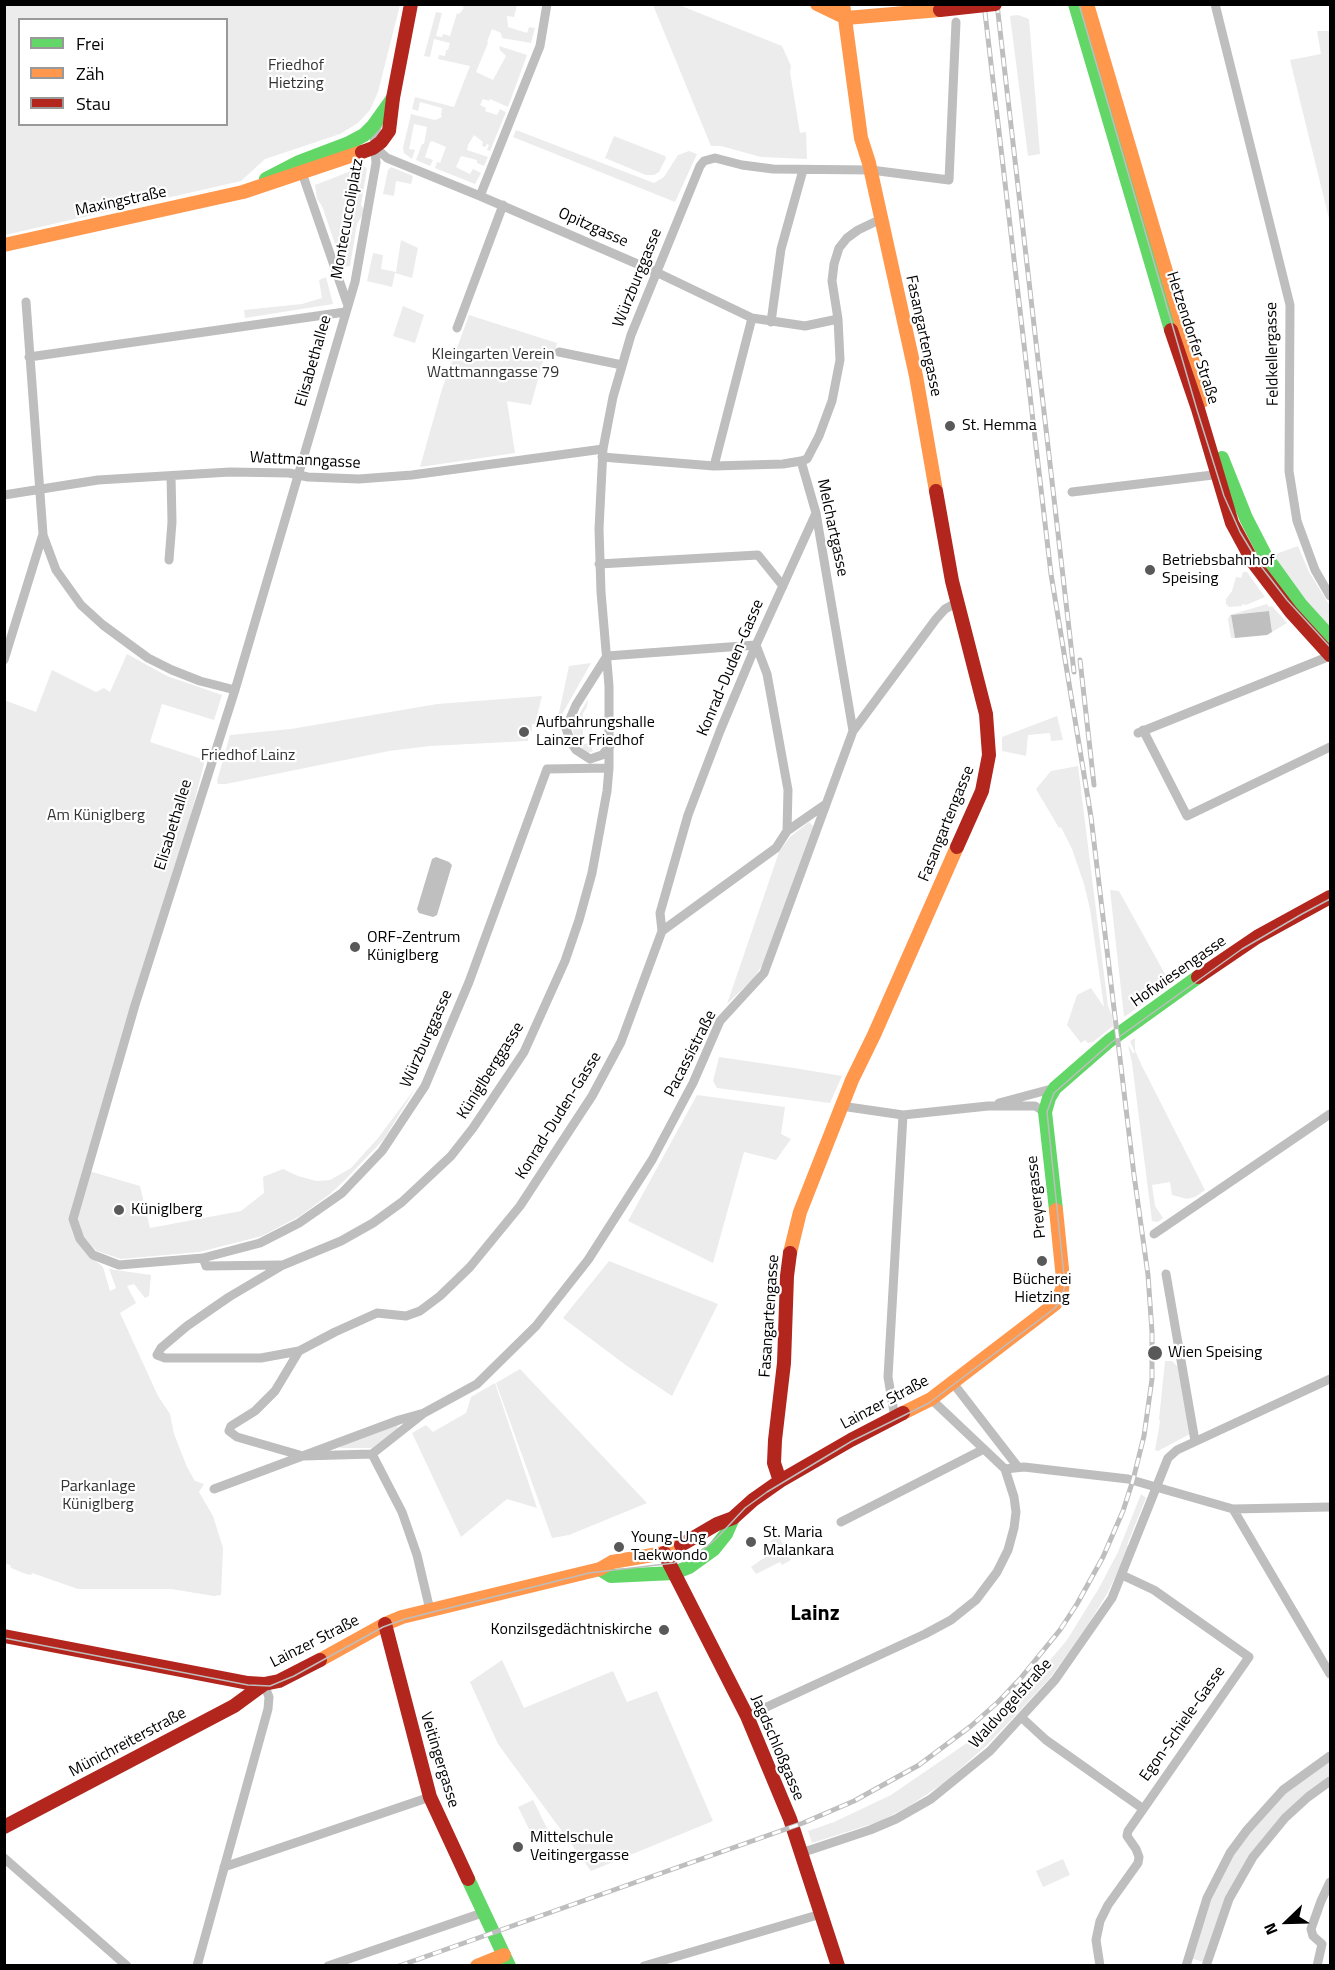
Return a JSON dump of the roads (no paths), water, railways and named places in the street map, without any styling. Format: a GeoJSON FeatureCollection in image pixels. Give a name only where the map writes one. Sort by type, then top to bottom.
{"type":"FeatureCollection","features":[{"type":"Feature","properties":{"kind":"main road"},"geometry":{"type":"LineString","coordinates":[[375,147],[390,131],[393,98],[406,20],[411,4]]}},
{"type":"Feature","properties":{"kind":"main road"},"geometry":{"type":"LineString","coordinates":[[403,47],[418,4]]}},
{"type":"Feature","properties":{"kind":"main road"},"geometry":{"type":"LineString","coordinates":[[817,4],[846,9],[940,10],[995,4]]}},
{"type":"Feature","properties":{"kind":"main road","name":"Hetzendorfer Straße"},"geometry":{"type":"LineString","coordinates":[[1075,4],[1175,344],[1222,474],[1265,555],[1301,605],[1330,636]]}},
{"type":"Feature","properties":{"kind":"main road","name":"Hetzendorfer Straße"},"geometry":{"type":"LineString","coordinates":[[1087,4],[1189,351],[1233,523],[1253,562],[1291,612],[1330,656]]}},
{"type":"Feature","properties":{"kind":"main road","name":"Fasangartengasse"},"geometry":{"type":"LineString","coordinates":[[780,1481],[774,1463],[775,1440],[784,1363],[789,1257],[800,1212],[841,1106],[986,780],[989,755],[988,724],[956,603],[916,376],[871,170],[861,138],[854,96],[846,9]]}},
{"type":"Feature","properties":{"kind":"main road"},"geometry":{"type":"LineString","coordinates":[[381,116],[393,98]]}},
{"type":"Feature","properties":{"kind":"main road","name":"Montecuccoliplatz"},"geometry":{"type":"LineString","coordinates":[[300,167],[364,135],[381,116]]}},
{"type":"Feature","properties":{"kind":"main road","name":"Montecuccoliplatz"},"geometry":{"type":"LineString","coordinates":[[349,143],[375,147]]}},
{"type":"Feature","properties":{"kind":"main road","name":"Montecuccoliplatz"},"geometry":{"type":"LineString","coordinates":[[300,167],[375,147]]}},
{"type":"Feature","properties":{"kind":"main road","name":"Maxingstraße"},"geometry":{"type":"LineString","coordinates":[[4,245],[243,192],[300,167]]}},
{"type":"Feature","properties":{"kind":"main road","name":"Hofwiesengasse"},"geometry":{"type":"LineString","coordinates":[[1045,1112],[1048,1098],[1055,1088],[1109,1041],[1257,937],[1302,910],[1330,897]]}},
{"type":"Feature","properties":{"kind":"main road","name":"Preyergasse"},"geometry":{"type":"LineString","coordinates":[[1045,1112],[1063,1279]]}},
{"type":"Feature","properties":{"kind":"main road","name":"Lainzer Straße"},"geometry":{"type":"LineString","coordinates":[[4,1636],[248,1683],[264,1684],[279,1681],[294,1674],[402,1617],[600,1569],[612,1562],[664,1553],[693,1540],[717,1524],[733,1518],[780,1481],[851,1440],[931,1400],[1055,1304],[1062,1290],[1063,1279]]}},
{"type":"Feature","properties":{"kind":"main road","name":"Lainzer Straße"},"geometry":{"type":"LineString","coordinates":[[600,1569],[611,1576],[674,1573],[689,1567],[714,1549],[726,1534],[733,1518]]}},
{"type":"Feature","properties":{"kind":"main road","name":"Jagdschloßgasse"},"geometry":{"type":"LineString","coordinates":[[664,1553],[747,1716],[790,1819],[838,1965]]}},
{"type":"Feature","properties":{"kind":"main road","name":"Veitingergasse"},"geometry":{"type":"LineString","coordinates":[[385,1624],[430,1797],[506,1960]]}},
{"type":"Feature","properties":{"kind":"main road","name":"Münichreiterstraße"},"geometry":{"type":"LineString","coordinates":[[4,1827],[234,1706],[264,1684]]}},
{"type":"Feature","properties":{"kind":"main road"},"geometry":{"type":"LineString","coordinates":[[477,1965],[506,1960]]}},
{"type":"Feature","properties":{"kind":"street"},"geometry":{"type":"LineString","coordinates":[[480,195],[540,46],[547,4]]}},
{"type":"Feature","properties":{"kind":"street","name":"Feldkellergasse"},"geometry":{"type":"LineString","coordinates":[[1215,4],[1290,305],[1289,471],[1297,521],[1315,570],[1330,596]]}},
{"type":"Feature","properties":{"kind":"street","name":"Würzburggasse"},"geometry":{"type":"LineString","coordinates":[[610,746],[599,529],[603,453],[622,365],[638,314],[700,166],[704,161],[715,158],[756,168],[803,171],[871,170],[950,180],[956,22]]}},
{"type":"Feature","properties":{"kind":"street","name":"Montecuccoliplatz"},"geometry":{"type":"LineString","coordinates":[[346,307],[355,282],[376,158],[374,136],[381,116]]}},
{"type":"Feature","properties":{"kind":"street","name":"Opitzgasse"},"geometry":{"type":"LineString","coordinates":[[375,147],[387,158],[480,195],[656,272],[752,318],[805,326],[838,320]]}},
{"type":"Feature","properties":{"kind":"street","name":"Montecuccoliplatz"},"geometry":{"type":"LineString","coordinates":[[300,167],[346,307]]}},
{"type":"Feature","properties":{"kind":"street"},"geometry":{"type":"LineString","coordinates":[[771,322],[780,249],[803,171]]}},
{"type":"Feature","properties":{"kind":"street"},"geometry":{"type":"LineString","coordinates":[[457,328],[503,206]]}},
{"type":"Feature","properties":{"kind":"street","name":"Melchartgasse"},"geometry":{"type":"LineString","coordinates":[[853,731],[816,513],[801,461],[807,459],[811,452],[832,401],[840,360],[838,320],[832,280],[839,248],[858,230],[881,219]]}},
{"type":"Feature","properties":{"kind":"street"},"geometry":{"type":"LineString","coordinates":[[26,302],[43,534],[57,570],[81,605],[103,625],[148,658],[200,681],[234,690]]}},
{"type":"Feature","properties":{"kind":"street"},"geometry":{"type":"LineString","coordinates":[[29,357],[346,307]]}},
{"type":"Feature","properties":{"kind":"street","name":"Elisabethallee"},"geometry":{"type":"LineString","coordinates":[[73,1219],[135,1005],[299,475],[346,307]]}},
{"type":"Feature","properties":{"kind":"street"},"geometry":{"type":"LineString","coordinates":[[714,466],[752,318]]}},
{"type":"Feature","properties":{"kind":"street"},"geometry":{"type":"LineString","coordinates":[[559,352],[622,365]]}},
{"type":"Feature","properties":{"kind":"street","name":"Wattmanngasse"},"geometry":{"type":"LineString","coordinates":[[4,495],[98,480],[230,472],[289,473],[350,480],[603,453],[714,466],[783,464],[801,461]]}},
{"type":"Feature","properties":{"kind":"street"},"geometry":{"type":"LineString","coordinates":[[1072,492],[1222,474]]}},
{"type":"Feature","properties":{"kind":"street"},"geometry":{"type":"LineString","coordinates":[[169,560],[172,522],[171,476]]}},
{"type":"Feature","properties":{"kind":"street","name":"Konrad-Duden-Gasse"},"geometry":{"type":"LineString","coordinates":[[299,1351],[377,1312],[406,1316],[420,1311],[440,1296],[470,1267],[520,1206],[592,1096],[621,1042],[662,931],[660,913],[688,815],[720,731],[816,513]]}},
{"type":"Feature","properties":{"kind":"street"},"geometry":{"type":"LineString","coordinates":[[4,660],[43,534]]}},
{"type":"Feature","properties":{"kind":"street"},"geometry":{"type":"LineString","coordinates":[[600,564],[758,555],[783,586]]}},
{"type":"Feature","properties":{"kind":"street","name":"Pacassistraße"},"geometry":{"type":"LineString","coordinates":[[303,1456],[372,1454],[424,1413],[477,1384],[536,1326],[588,1260],[652,1160],[693,1083],[720,1021],[764,973],[853,731],[936,619],[945,609],[956,603]]}},
{"type":"Feature","properties":{"kind":"street"},"geometry":{"type":"LineString","coordinates":[[610,746],[602,755],[590,759],[576,750],[566,728],[576,705],[607,656],[756,645],[767,674],[788,790],[788,831]]}},
{"type":"Feature","properties":{"kind":"street"},"geometry":{"type":"LineString","coordinates":[[1330,656],[1140,731],[1187,816],[1330,747]]}},
{"type":"Feature","properties":{"kind":"street"},"geometry":{"type":"LineString","coordinates":[[609,768],[610,746]]}},
{"type":"Feature","properties":{"kind":"street","name":"Würzburggasse"},"geometry":{"type":"LineString","coordinates":[[73,1219],[80,1239],[93,1255],[118,1265],[203,1258],[260,1243],[299,1223],[342,1193],[382,1151],[425,1086],[469,982],[547,769],[609,768]]}},
{"type":"Feature","properties":{"kind":"street","name":"Küniglberggasse"},"geometry":{"type":"LineString","coordinates":[[283,1265],[341,1241],[373,1223],[402,1202],[451,1156],[500,1091],[538,1025],[565,961],[579,920],[592,873],[608,791],[609,768]]}},
{"type":"Feature","properties":{"kind":"street"},"geometry":{"type":"LineString","coordinates":[[662,931],[776,848],[788,831],[826,804]]}},
{"type":"Feature","properties":{"kind":"street","name":"Hofwiesengasse"},"geometry":{"type":"LineString","coordinates":[[988,1106],[1055,1088]]}},
{"type":"Feature","properties":{"kind":"street","name":"Hofwiesengasse"},"geometry":{"type":"LineString","coordinates":[[841,1106],[903,1116],[988,1106],[1035,1106],[1045,1112]]}},
{"type":"Feature","properties":{"kind":"street"},"geometry":{"type":"LineString","coordinates":[[1154,1234],[1330,1113]]}},
{"type":"Feature","properties":{"kind":"street"},"geometry":{"type":"LineString","coordinates":[[896,1418],[888,1377],[903,1116]]}},
{"type":"Feature","properties":{"kind":"street"},"geometry":{"type":"LineString","coordinates":[[203,1258],[206,1266],[283,1265]]}},
{"type":"Feature","properties":{"kind":"street"},"geometry":{"type":"LineString","coordinates":[[283,1265],[229,1297],[187,1326],[161,1348],[157,1355],[165,1358],[261,1358],[299,1351]]}},
{"type":"Feature","properties":{"kind":"street"},"geometry":{"type":"LineString","coordinates":[[1166,1274],[1195,1441]]}},
{"type":"Feature","properties":{"kind":"street"},"geometry":{"type":"LineString","coordinates":[[299,1351],[275,1391],[255,1411],[231,1426],[229,1431],[232,1435],[303,1456]]}},
{"type":"Feature","properties":{"kind":"street","name":"Waldvogelstraße"},"geometry":{"type":"LineString","coordinates":[[801,1853],[896,1819],[931,1799],[990,1751],[1055,1680],[1112,1598],[1168,1458],[1177,1450],[1195,1441],[1330,1379]]}},
{"type":"Feature","properties":{"kind":"street"},"geometry":{"type":"LineString","coordinates":[[953,1383],[1018,1467]]}},
{"type":"Feature","properties":{"kind":"street"},"geometry":{"type":"LineString","coordinates":[[747,1716],[951,1620],[976,1600],[998,1572],[1008,1550],[1014,1528],[1016,1512],[1014,1497],[1001,1466],[931,1400]]}},
{"type":"Feature","properties":{"kind":"street","name":"Pacassistraße"},"geometry":{"type":"LineString","coordinates":[[214,1489],[399,1420],[424,1413]]}},
{"type":"Feature","properties":{"kind":"street"},"geometry":{"type":"LineString","coordinates":[[841,1522],[984,1449]]}},
{"type":"Feature","properties":{"kind":"street"},"geometry":{"type":"LineString","coordinates":[[372,1454],[402,1512],[417,1555],[430,1610]]}},
{"type":"Feature","properties":{"kind":"street"},"geometry":{"type":"LineString","coordinates":[[1001,1466],[1008,1455]]}},
{"type":"Feature","properties":{"kind":"street"},"geometry":{"type":"LineString","coordinates":[[1001,1466],[1128,1479],[1233,1509],[1330,1507]]}},
{"type":"Feature","properties":{"kind":"street"},"geometry":{"type":"LineString","coordinates":[[1233,1509],[1330,1674]]}},
{"type":"Feature","properties":{"kind":"street","name":"Egon-Schiele-Gasse"},"geometry":{"type":"LineString","coordinates":[[1021,1717],[1046,1740],[1142,1808],[1249,1657],[1154,1590],[1122,1575]]}},
{"type":"Feature","properties":{"kind":"street"},"geometry":{"type":"LineString","coordinates":[[197,1965],[268,1709],[269,1698],[264,1684]]}},
{"type":"Feature","properties":{"kind":"street"},"geometry":{"type":"LineString","coordinates":[[1186,1965],[1207,1898],[1230,1853],[1283,1790],[1330,1756]]}},
{"type":"Feature","properties":{"kind":"street"},"geometry":{"type":"LineString","coordinates":[[1206,1965],[1229,1899],[1253,1857],[1290,1814],[1330,1781]]}},
{"type":"Feature","properties":{"kind":"street"},"geometry":{"type":"LineString","coordinates":[[224,1867],[430,1797]]}},
{"type":"Feature","properties":{"kind":"street"},"geometry":{"type":"LineString","coordinates":[[1100,1965],[1096,1940],[1100,1921],[1108,1905],[1138,1863],[1139,1857],[1136,1849],[1127,1836],[1142,1808]]}},
{"type":"Feature","properties":{"kind":"street"},"geometry":{"type":"LineString","coordinates":[[4,1858],[127,1965]]}},
{"type":"Feature","properties":{"kind":"street"},"geometry":{"type":"LineString","coordinates":[[1317,1965],[1322,1944],[1313,1936],[1311,1929],[1330,1882]]}},
{"type":"Feature","properties":{"kind":"street"},"geometry":{"type":"LineString","coordinates":[[328,1965],[485,1912]]}},
{"type":"Feature","properties":{"kind":"street"},"geometry":{"type":"LineString","coordinates":[[644,1965],[821,1914]]}},
{"type":"Feature","properties":{"kind":"street"},"geometry":{"type":"LineString","coordinates":[[678,1955],[681,1965]]}},
{"type":"Feature","properties":{"kind":"tram line"},"geometry":{"type":"LineString","coordinates":[[1079,4],[1224,496],[1240,532],[1260,565],[1287,600],[1330,647]]}},
{"type":"Feature","properties":{"kind":"tram line"},"geometry":{"type":"LineString","coordinates":[[4,1638],[248,1685],[270,1686],[294,1676],[383,1627],[405,1619],[589,1573],[674,1563],[698,1554],[717,1538],[745,1508],[767,1492],[852,1441],[929,1403],[1055,1308],[1061,1300],[1065,1285],[1047,1112],[1054,1093],[1112,1042],[1242,949],[1330,899]]}},
{"type":"Feature","properties":{"kind":"railway"},"geometry":{"type":"LineString","coordinates":[[399,1966],[803,1823],[854,1801],[919,1765],[971,1726],[998,1702],[1060,1630],[1103,1557],[1123,1511],[1133,1480],[1144,1436],[1152,1379],[1152,1332],[1148,1275],[1091,817],[1051,574],[984,4]]}},
{"type":"Feature","properties":{"kind":"railway"},"geometry":{"type":"LineString","coordinates":[[997,4],[1074,672]]}},
{"type":"Feature","properties":{"kind":"railway"},"geometry":{"type":"LineString","coordinates":[[1080,660],[1094,785]]}},
{"type":"Feature","properties":{"kind":"place","name":"St. Hemma"},"geometry":{"type":"Point","coordinates":[950,426]}},
{"type":"Feature","properties":{"kind":"place","name":"Betriebsbahnhof Speising"},"geometry":{"type":"Point","coordinates":[1150,570]}},
{"type":"Feature","properties":{"kind":"place","name":"Aufbahrungshalle Lainzer Friedhof"},"geometry":{"type":"Point","coordinates":[524,732]}},
{"type":"Feature","properties":{"kind":"place","name":"ORF-Zentrum Küniglberg"},"geometry":{"type":"Point","coordinates":[355,947]}},
{"type":"Feature","properties":{"kind":"place","name":"Küniglberg"},"geometry":{"type":"Point","coordinates":[119,1210]}},
{"type":"Feature","properties":{"kind":"place","name":"Bücherei Hietzing"},"geometry":{"type":"Point","coordinates":[1042,1261]}},
{"type":"Feature","properties":{"kind":"place","name":"Wien Speising"},"geometry":{"type":"Point","coordinates":[1155,1353]}},
{"type":"Feature","properties":{"kind":"place","name":"St. Maria Malankara"},"geometry":{"type":"Point","coordinates":[751,1542]}},
{"type":"Feature","properties":{"kind":"place","name":"Young-Ung Taekwondo"},"geometry":{"type":"Point","coordinates":[619,1547]}},
{"type":"Feature","properties":{"kind":"place","name":"Konzilsgedächtniskirche"},"geometry":{"type":"Point","coordinates":[664,1630]}},
{"type":"Feature","properties":{"kind":"place","name":"Mittelschule Veitingergasse"},"geometry":{"type":"Point","coordinates":[518,1847]}},
{"type":"Feature","properties":{"kind":"district","name":"Lainz"},"geometry":{"type":"Point","coordinates":[815,1615]}},
{"type":"Feature","properties":{"kind":"park label","name":"Friedhof Hietzing"},"geometry":{"type":"Point","coordinates":[296,75]}},
{"type":"Feature","properties":{"kind":"park label","name":"Kleingarten Verein Wattmanngasse 79"},"geometry":{"type":"Point","coordinates":[493,364]}},
{"type":"Feature","properties":{"kind":"park label","name":"Friedhof Lainz"},"geometry":{"type":"Point","coordinates":[248,756]}},
{"type":"Feature","properties":{"kind":"park label","name":"Am Küniglberg"},"geometry":{"type":"Point","coordinates":[96,816]}},
{"type":"Feature","properties":{"kind":"park label","name":"Parkanlage Küniglberg"},"geometry":{"type":"Point","coordinates":[98,1496]}}]}
